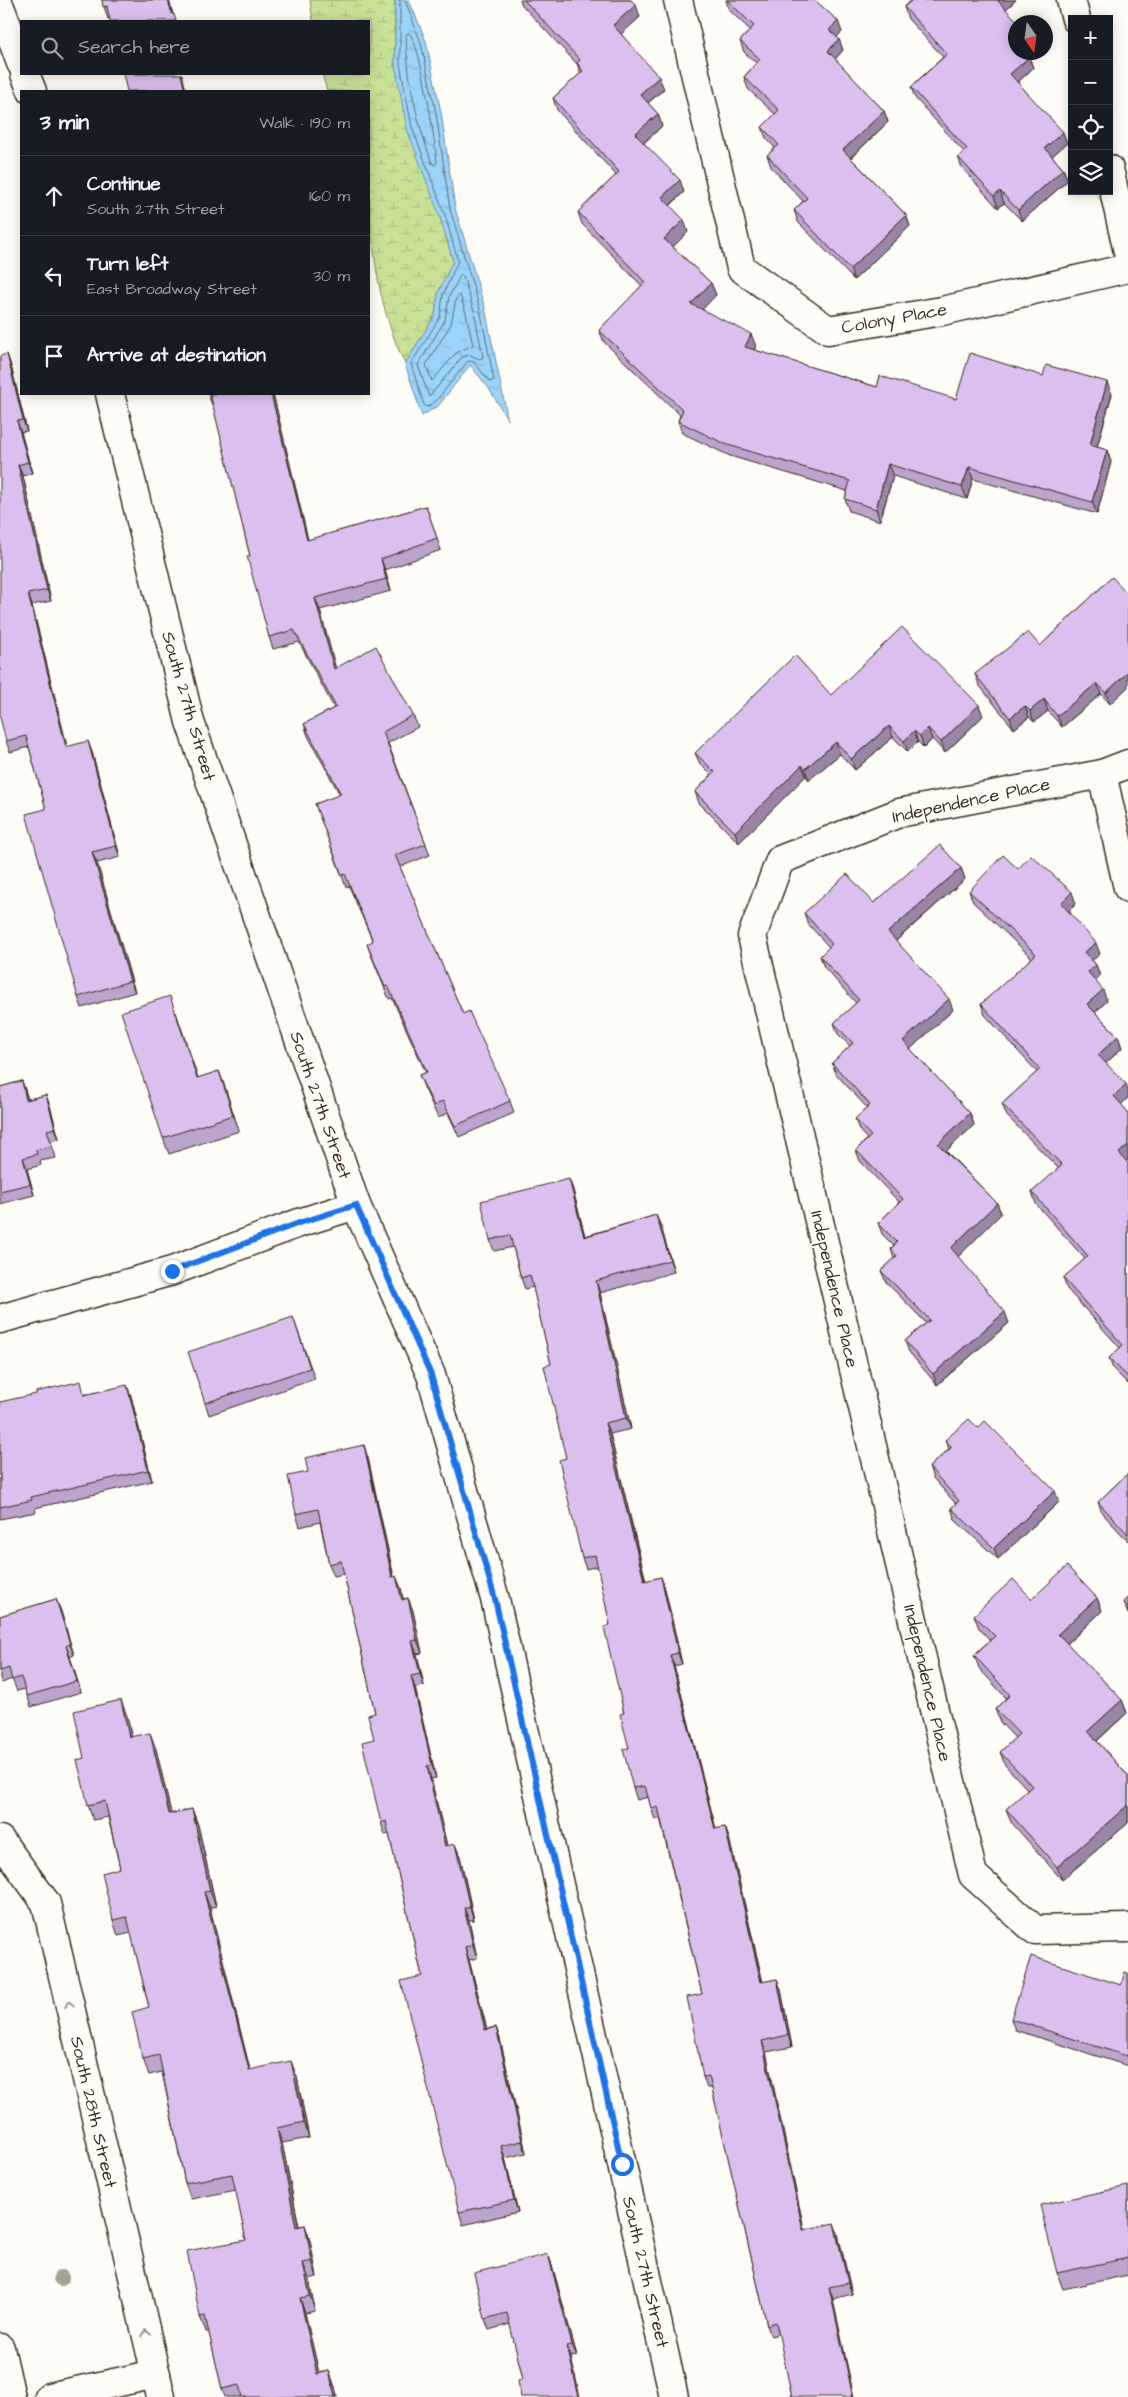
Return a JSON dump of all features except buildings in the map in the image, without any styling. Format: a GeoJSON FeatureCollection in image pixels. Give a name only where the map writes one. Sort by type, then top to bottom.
{"type":"FeatureCollection","features":[{"type":"Feature","properties":{"kind":"street","name":"Colony Place"},"geometry":{"type":"LineString","coordinates":[[678,0],[741,268],[828,330],[942,311],[1128,268]]}},
{"type":"Feature","properties":{"kind":"street"},"geometry":{"type":"LineString","coordinates":[[1072,0],[1075,15]]}},
{"type":"Feature","properties":{"kind":"street"},"geometry":{"type":"LineString","coordinates":[[0,7],[20,60]]}},
{"type":"Feature","properties":{"kind":"street"},"geometry":{"type":"LineString","coordinates":[[26,75],[32,90]]}},
{"type":"Feature","properties":{"kind":"street"},"geometry":{"type":"LineString","coordinates":[[1113,186],[1128,252]]}},
{"type":"Feature","properties":{"kind":"street","name":"South 27th Street"},"geometry":{"type":"LineString","coordinates":[[110,395],[190,722],[356,1205],[431,1375],[495,1599],[674,2397]]}},
{"type":"Feature","properties":{"kind":"street","name":"Independence Place"},"geometry":{"type":"LineString","coordinates":[[1128,764],[1102,774],[899,813],[780,860],[752,936],[973,1875],[1035,1930],[1128,1928]]}},
{"type":"Feature","properties":{"kind":"street"},"geometry":{"type":"LineString","coordinates":[[1102,774],[1128,888]]}},
{"type":"Feature","properties":{"kind":"street"},"geometry":{"type":"LineString","coordinates":[[0,1319],[172,1271],[299,1223],[356,1205]]}},
{"type":"Feature","properties":{"kind":"street","name":"South 28th Street"},"geometry":{"type":"LineString","coordinates":[[0,1840],[46,1903],[158,2386]]}},
{"type":"Feature","properties":{"kind":"street"},"geometry":{"type":"LineString","coordinates":[[0,2348],[12,2397]]}},
{"type":"Feature","properties":{"kind":"street"},"geometry":{"type":"LineString","coordinates":[[49,2397],[158,2386]]}},
{"type":"Feature","properties":{"kind":"green space"},"geometry":{"type":"Polygon","coordinates":[[[310,0],[395,0],[395,65],[453,261],[438,293],[435,315],[405,364],[392,332],[382,298],[376,265],[370,195],[370,90],[327,90],[322,75],[370,75],[370,20],[313,20],[310,0]]]}},
{"type":"Feature","properties":{"kind":"water"},"geometry":{"type":"Polygon","coordinates":[[[395,0],[409,0],[426,41],[441,112],[455,208],[485,308],[508,420],[488,387],[470,365],[439,405],[422,416],[405,364],[435,315],[438,293],[453,261],[440,217],[407,129],[395,65],[395,0]]]}},
{"type":"Feature","properties":{"kind":"route"},"geometry":{"type":"LineString","coordinates":[[172,1271],[299,1223],[356,1205],[431,1375],[495,1599],[622,2164]]}}]}
